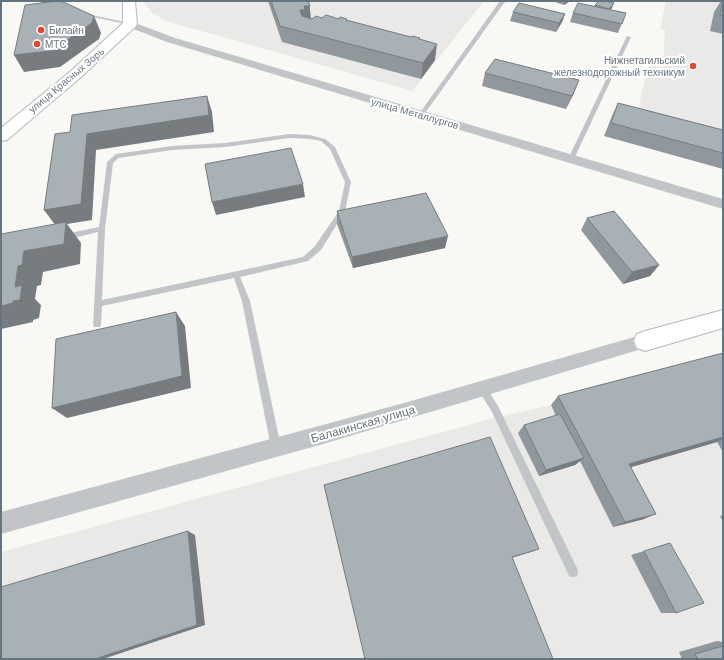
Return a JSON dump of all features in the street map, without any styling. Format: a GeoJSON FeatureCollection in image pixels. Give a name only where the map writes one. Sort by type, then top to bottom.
{"type":"FeatureCollection","features":[{"type":"Feature","properties":{"kind":"main road"},"geometry":{"type":"LineString","coordinates":[[129,1],[130,24]]}},
{"type":"Feature","properties":{"kind":"main road","name":"улица Красных Зорь"},"geometry":{"type":"LineString","coordinates":[[1,136],[76,74],[130,24]]}},
{"type":"Feature","properties":{"kind":"main road","name":"Балакинская улица"},"geometry":{"type":"LineString","coordinates":[[645,340],[723,319]]}},
{"type":"Feature","properties":{"kind":"street","name":"улица Металлургов"},"geometry":{"type":"LineString","coordinates":[[130,24],[171,40],[723,204]]}},
{"type":"Feature","properties":{"kind":"street","name":"Балакинская улица"},"geometry":{"type":"LineString","coordinates":[[1,523],[483,390],[645,340]]}},
{"type":"Feature","properties":{"kind":"lane"},"geometry":{"type":"LineString","coordinates":[[38,1],[59,7]]}},
{"type":"Feature","properties":{"kind":"lane"},"geometry":{"type":"LineString","coordinates":[[422,115],[502,2],[506,1]]}},
{"type":"Feature","properties":{"kind":"lane"},"geometry":{"type":"LineString","coordinates":[[81,13],[102,19],[130,24]]}},
{"type":"Feature","properties":{"kind":"lane"},"geometry":{"type":"LineString","coordinates":[[571,159],[629,37]]}},
{"type":"Feature","properties":{"kind":"lane"},"geometry":{"type":"LineString","coordinates":[[97,325],[98,304],[102,229],[110,162],[116,156],[172,148],[225,145],[289,136],[316,138],[323,140],[333,148],[348,182],[342,211],[318,248],[305,259],[98,304]]}},
{"type":"Feature","properties":{"kind":"lane"},"geometry":{"type":"LineString","coordinates":[[59,238],[102,229]]}},
{"type":"Feature","properties":{"kind":"lane"},"geometry":{"type":"LineString","coordinates":[[236,275],[246,301],[276,448]]}},
{"type":"Feature","properties":{"kind":"lane"},"geometry":{"type":"LineString","coordinates":[[483,390],[495,409],[573,572]]}},
{"type":"Feature","properties":{"kind":"shaded area"},"geometry":{"type":"Polygon","coordinates":[[[143,1],[484,1],[412,91],[166,21],[152,13],[143,1]]]}},
{"type":"Feature","properties":{"kind":"shaded area","name":"Нижнетагильский железнодорожный техникум"},"geometry":{"type":"Polygon","coordinates":[[[666,1],[723,1],[723,130],[638,108],[649,65],[663,67],[665,30],[660,29],[666,1]]]}},
{"type":"Feature","properties":{"kind":"shaded area"},"geometry":{"type":"Polygon","coordinates":[[[723,359],[723,659],[1,659],[1,552],[498,417],[551,405],[723,359]]]}},
{"type":"Feature","properties":{"kind":"building"},"geometry":{"type":"Polygon","coordinates":[[[61,1],[94,16],[92,23],[51,51],[14,55],[25,5],[61,1]]]}},
{"type":"Feature","properties":{"kind":"building"},"geometry":{"type":"Polygon","coordinates":[[[271,1],[308,1],[310,6],[304,6],[305,10],[300,10],[302,16],[312,19],[316,16],[322,18],[326,15],[339,19],[340,17],[347,19],[346,20],[420,38],[419,39],[437,44],[423,63],[280,26],[271,1]]]}},
{"type":"Feature","properties":{"kind":"building"},"geometry":{"type":"Polygon","coordinates":[[[599,1],[614,3],[609,9],[595,5],[599,1]]]}},
{"type":"Feature","properties":{"kind":"building"},"geometry":{"type":"Polygon","coordinates":[[[723,1],[723,16],[720,15],[723,1]]]}},
{"type":"Feature","properties":{"kind":"building"},"geometry":{"type":"Polygon","coordinates":[[[519,3],[565,14],[559,23],[513,12],[519,3]]]}},
{"type":"Feature","properties":{"kind":"building"},"geometry":{"type":"Polygon","coordinates":[[[578,3],[626,13],[622,24],[573,13],[578,3]]]}},
{"type":"Feature","properties":{"kind":"building"},"geometry":{"type":"Polygon","coordinates":[[[495,59],[579,80],[572,96],[485,73],[495,59]]]}},
{"type":"Feature","properties":{"kind":"building"},"geometry":{"type":"Polygon","coordinates":[[[207,96],[209,115],[87,134],[81,204],[44,210],[55,134],[70,132],[72,115],[207,96]]]}},
{"type":"Feature","properties":{"kind":"building"},"geometry":{"type":"Polygon","coordinates":[[[618,103],[723,130],[723,153],[611,123],[618,103]]]}},
{"type":"Feature","properties":{"kind":"building"},"geometry":{"type":"Polygon","coordinates":[[[291,148],[303,184],[212,202],[205,164],[291,148]]]}},
{"type":"Feature","properties":{"kind":"building"},"geometry":{"type":"Polygon","coordinates":[[[426,193],[448,236],[352,257],[337,211],[426,193]]]}},
{"type":"Feature","properties":{"kind":"building"},"geometry":{"type":"Polygon","coordinates":[[[614,211],[659,265],[632,272],[587,218],[614,211]]]}},
{"type":"Feature","properties":{"kind":"building"},"geometry":{"type":"Polygon","coordinates":[[[66,222],[64,244],[24,251],[22,265],[18,266],[15,287],[22,285],[20,300],[1,306],[1,234],[66,222]]]}},
{"type":"Feature","properties":{"kind":"building"},"geometry":{"type":"Polygon","coordinates":[[[176,312],[182,376],[52,408],[56,339],[176,312]]]}},
{"type":"Feature","properties":{"kind":"building"},"geometry":{"type":"Polygon","coordinates":[[[723,353],[723,437],[629,464],[656,514],[625,522],[558,396],[723,353]]]}},
{"type":"Feature","properties":{"kind":"building"},"geometry":{"type":"Polygon","coordinates":[[[560,414],[584,458],[546,470],[524,425],[560,414]]]}},
{"type":"Feature","properties":{"kind":"building"},"geometry":{"type":"Polygon","coordinates":[[[490,437],[539,549],[512,557],[553,659],[365,659],[324,485],[490,437]]]}},
{"type":"Feature","properties":{"kind":"building"},"geometry":{"type":"Polygon","coordinates":[[[188,531],[197,625],[95,659],[1,659],[1,587],[188,531]]]}},
{"type":"Feature","properties":{"kind":"building"},"geometry":{"type":"Polygon","coordinates":[[[670,543],[704,603],[676,613],[644,551],[670,543]]]}},
{"type":"Feature","properties":{"kind":"building"},"geometry":{"type":"Polygon","coordinates":[[[723,646],[723,659],[698,659],[695,654],[723,646]]]}},
{"type":"Feature","properties":{"kind":"place","name":"Билайн"},"geometry":{"type":"Point","coordinates":[41,30]}},
{"type":"Feature","properties":{"kind":"place","name":"МТС"},"geometry":{"type":"Point","coordinates":[37,44]}},
{"type":"Feature","properties":{"kind":"place","name":"Нижнетагильский железнодорожный техникум"},"geometry":{"type":"Point","coordinates":[693,66]}}]}
